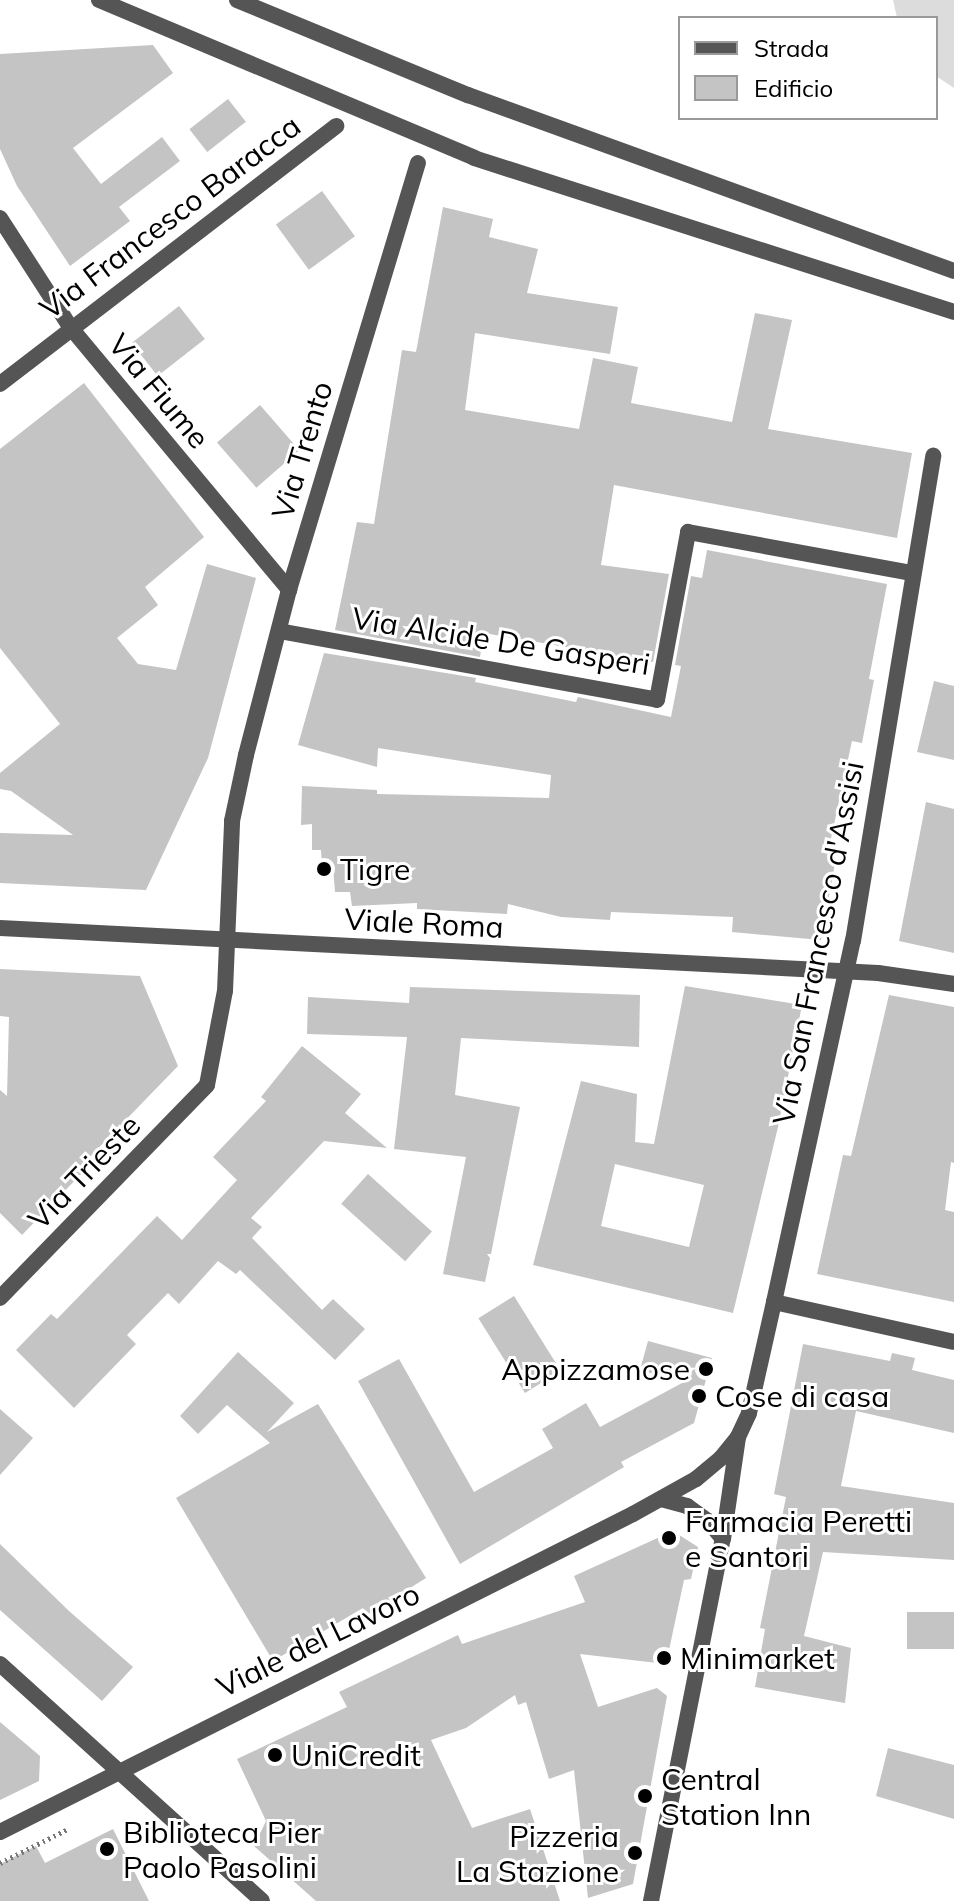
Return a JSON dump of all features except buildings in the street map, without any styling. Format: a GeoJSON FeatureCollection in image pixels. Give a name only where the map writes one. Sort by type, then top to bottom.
{"type":"FeatureCollection","features":[{"type":"Feature","properties":{"kind":"street"},"geometry":{"type":"LineString","coordinates":[[99,0],[474,158],[954,312]]}},
{"type":"Feature","properties":{"kind":"street"},"geometry":{"type":"LineString","coordinates":[[237,0],[468,95],[954,271]]}},
{"type":"Feature","properties":{"kind":"street","name":"Via Francesco Baracca"},"geometry":{"type":"LineString","coordinates":[[0,384],[336,126]]}},
{"type":"Feature","properties":{"kind":"street","name":"Via Trento"},"geometry":{"type":"LineString","coordinates":[[207,1085],[225,991],[232,821],[246,755],[289,590],[418,163]]}},
{"type":"Feature","properties":{"kind":"street","name":"Via Fiume"},"geometry":{"type":"LineString","coordinates":[[0,218],[71,328],[289,590]]}},
{"type":"Feature","properties":{"kind":"street","name":"Via San Francesco d'Assisi"},"geometry":{"type":"LineString","coordinates":[[661,1499],[721,1458],[738,1437],[749,1413],[845,971],[933,456]]}},
{"type":"Feature","properties":{"kind":"street","name":"Via Alcide De Gasperi"},"geometry":{"type":"LineString","coordinates":[[279,631],[657,700],[688,532],[912,573]]}},
{"type":"Feature","properties":{"kind":"street","name":"Viale Roma"},"geometry":{"type":"LineString","coordinates":[[0,928],[845,971],[954,984]]}},
{"type":"Feature","properties":{"kind":"street","name":"Via Trieste"},"geometry":{"type":"LineString","coordinates":[[0,1298],[207,1085]]}},
{"type":"Feature","properties":{"kind":"street"},"geometry":{"type":"LineString","coordinates":[[774,1302],[954,1342]]}},
{"type":"Feature","properties":{"kind":"street","name":"Via San Francesco d'Assisi"},"geometry":{"type":"LineString","coordinates":[[651,1901],[723,1539],[738,1437]]}},
{"type":"Feature","properties":{"kind":"street"},"geometry":{"type":"LineString","coordinates":[[661,1499],[687,1506],[708,1521],[723,1539]]}},
{"type":"Feature","properties":{"kind":"street","name":"Viale del Lavoro"},"geometry":{"type":"LineString","coordinates":[[0,1832],[661,1499]]}},
{"type":"Feature","properties":{"kind":"street"},"geometry":{"type":"LineString","coordinates":[[0,1664],[262,1901]]}},
{"type":"Feature","properties":{"kind":"path"},"geometry":{"type":"LineString","coordinates":[[0,1863],[68,1829]]}},
{"type":"Feature","properties":{"kind":"shaded area"},"geometry":{"type":"Polygon","coordinates":[[[893,0],[954,0],[954,88],[938,77],[938,16],[897,16],[893,0]]]}},
{"type":"Feature","properties":{"kind":"place","name":"Tigre"},"geometry":{"type":"Point","coordinates":[324,869]}},
{"type":"Feature","properties":{"kind":"place","name":"Appizzamose"},"geometry":{"type":"Point","coordinates":[706,1369]}},
{"type":"Feature","properties":{"kind":"place","name":"Cose di casa"},"geometry":{"type":"Point","coordinates":[699,1396]}},
{"type":"Feature","properties":{"kind":"place","name":"Farmacia Peretti e Santori"},"geometry":{"type":"Point","coordinates":[669,1538]}},
{"type":"Feature","properties":{"kind":"place","name":"Minimarket"},"geometry":{"type":"Point","coordinates":[664,1658]}},
{"type":"Feature","properties":{"kind":"place","name":"UniCredit"},"geometry":{"type":"Point","coordinates":[275,1755]}},
{"type":"Feature","properties":{"kind":"place","name":"Central Station Inn"},"geometry":{"type":"Point","coordinates":[645,1796]}},
{"type":"Feature","properties":{"kind":"place","name":"Biblioteca Pier Paolo Pasolini"},"geometry":{"type":"Point","coordinates":[107,1849]}},
{"type":"Feature","properties":{"kind":"place","name":"Pizzeria La Stazione"},"geometry":{"type":"Point","coordinates":[635,1853]}}]}
